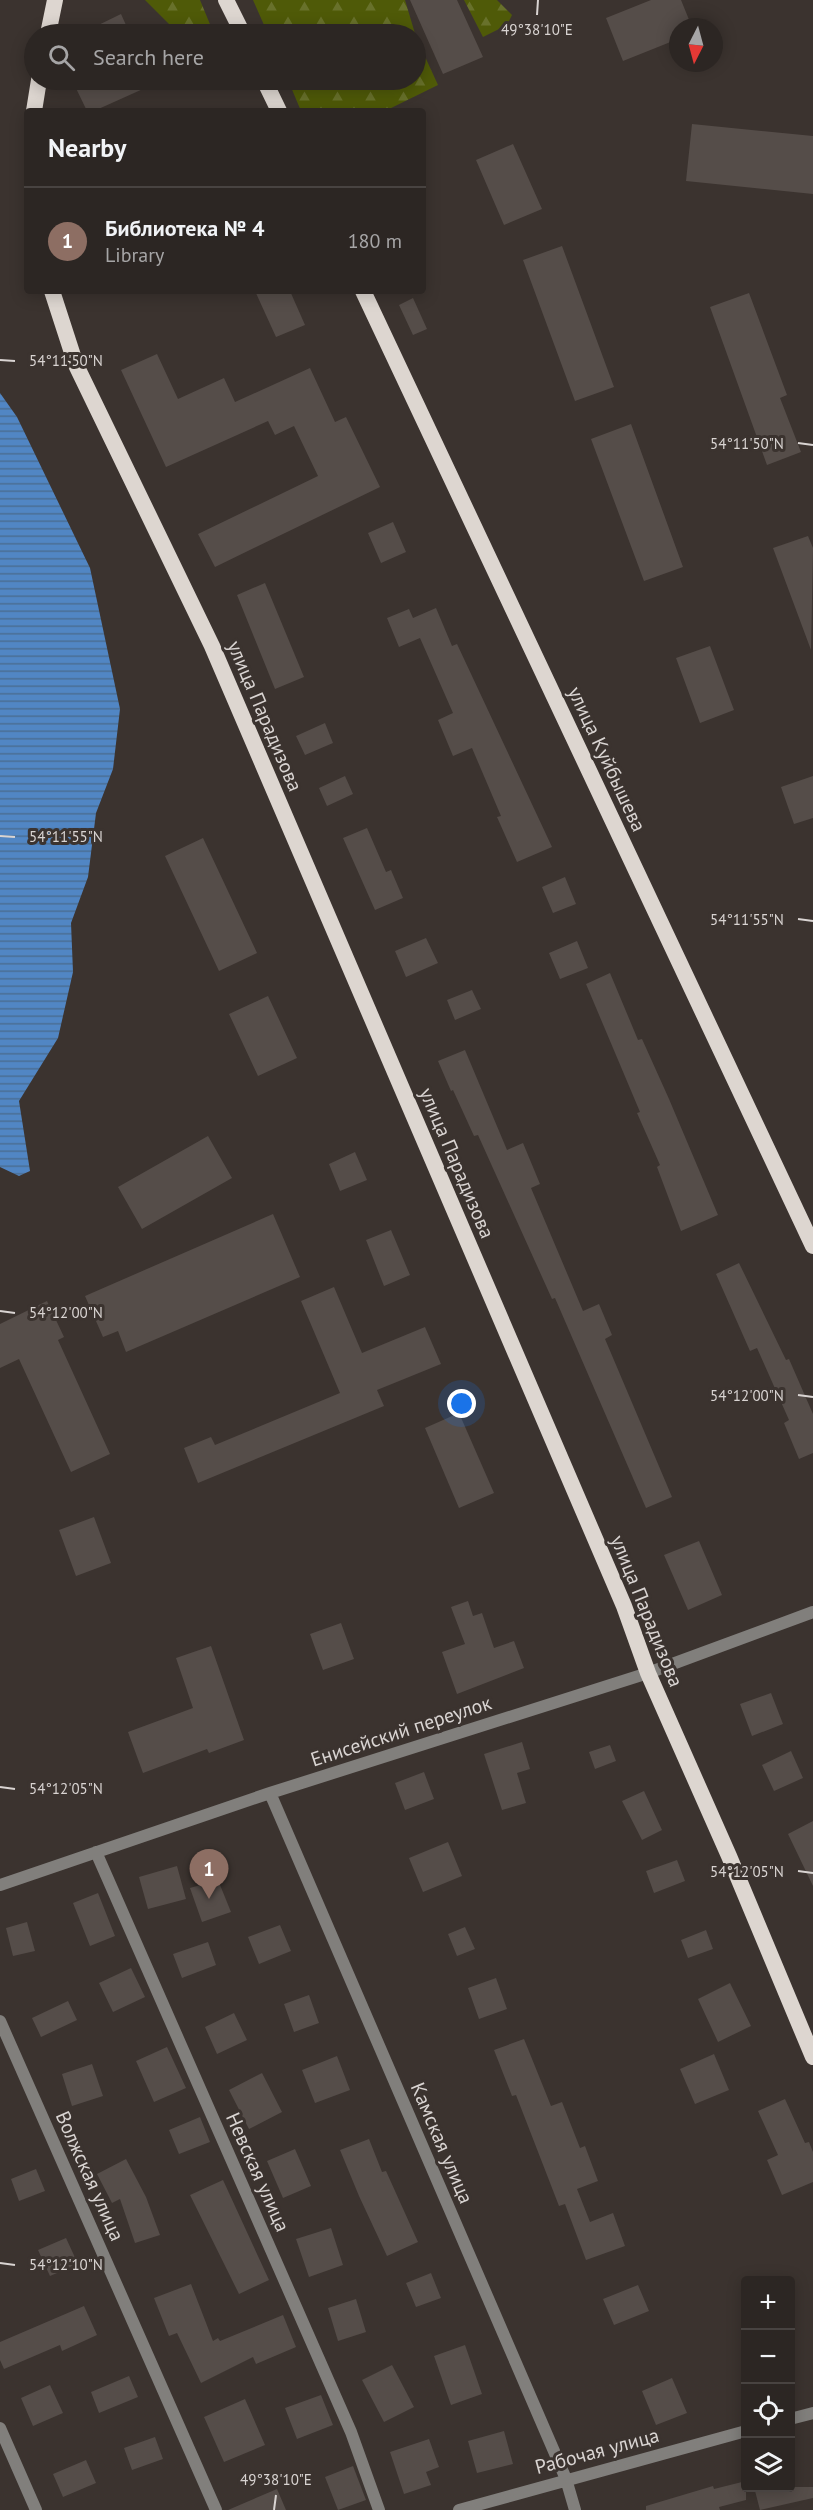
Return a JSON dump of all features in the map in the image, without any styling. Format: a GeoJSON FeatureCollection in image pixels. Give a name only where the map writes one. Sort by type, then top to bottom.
{"type":"FeatureCollection","features":[{"type":"Feature","properties":{"kind":"highway"},"geometry":{"type":"LineString","coordinates":[[50,24],[55,0]]}},
{"type":"Feature","properties":{"kind":"highway"},"geometry":{"type":"LineString","coordinates":[[226,0],[238,24]]}},
{"type":"Feature","properties":{"kind":"highway"},"geometry":{"type":"LineString","coordinates":[[34,108],[37,90]]}},
{"type":"Feature","properties":{"kind":"highway"},"geometry":{"type":"LineString","coordinates":[[269,90],[278,108]]}},
{"type":"Feature","properties":{"kind":"highway","name":"улица Парадизова"},"geometry":{"type":"LineString","coordinates":[[53,294],[76,365],[212,646],[624,1606],[648,1673],[729,1856],[813,2056]]}},
{"type":"Feature","properties":{"kind":"highway","name":"улица Куйбышева"},"geometry":{"type":"LineString","coordinates":[[364,294],[813,1246]]}},
{"type":"Feature","properties":{"kind":"street","name":"Енисейский переулок"},"geometry":{"type":"LineString","coordinates":[[0,1885],[270,1793],[648,1673],[813,1612]]}},
{"type":"Feature","properties":{"kind":"street","name":"Камская улица"},"geometry":{"type":"LineString","coordinates":[[270,1793],[566,2479],[575,2510]]}},
{"type":"Feature","properties":{"kind":"street","name":"Невская улица"},"geometry":{"type":"LineString","coordinates":[[96,1852],[351,2432],[379,2510]]}},
{"type":"Feature","properties":{"kind":"street","name":"Волжская улица"},"geometry":{"type":"LineString","coordinates":[[0,2021],[216,2510]]}},
{"type":"Feature","properties":{"kind":"street"},"geometry":{"type":"LineString","coordinates":[[795,2418],[813,2413]]}},
{"type":"Feature","properties":{"kind":"street"},"geometry":{"type":"LineString","coordinates":[[0,2428],[36,2510]]}},
{"type":"Feature","properties":{"kind":"street","name":"Рабочая улица"},"geometry":{"type":"LineString","coordinates":[[459,2510],[741,2432]]}},
{"type":"Feature","properties":{"kind":"green space"},"geometry":{"type":"Polygon","coordinates":[[[145,0],[200,0],[210,24],[169,24],[145,0]]]}},
{"type":"Feature","properties":{"kind":"green space"},"geometry":{"type":"Polygon","coordinates":[[[253,0],[405,0],[412,24],[264,24],[253,0]]]}},
{"type":"Feature","properties":{"kind":"green space"},"geometry":{"type":"Polygon","coordinates":[[[464,0],[497,0],[512,15],[507,25],[483,37],[464,0]]]}},
{"type":"Feature","properties":{"kind":"green space"},"geometry":{"type":"Polygon","coordinates":[[[426,59],[438,85],[391,108],[300,108],[292,90],[426,90],[426,59]]]}},
{"type":"Feature","properties":{"kind":"water"},"geometry":{"type":"Polygon","coordinates":[[[0,393],[17,417],[90,568],[120,709],[113,769],[96,813],[88,877],[71,923],[73,972],[58,1038],[19,1101],[30,1171],[19,1176],[0,1167],[0,393]]]}},
{"type":"Feature","properties":{"kind":"building"},"geometry":{"type":"Polygon","coordinates":[[[410,0],[457,0],[483,57],[443,74],[426,36],[426,24],[421,24],[410,0]]]}},
{"type":"Feature","properties":{"kind":"building"},"geometry":{"type":"Polygon","coordinates":[[[651,0],[681,0],[688,18],[669,18],[669,43],[623,61],[606,18],[651,0]]]}},
{"type":"Feature","properties":{"kind":"building"},"geometry":{"type":"Polygon","coordinates":[[[121,14],[126,24],[100,24],[121,14]]]}},
{"type":"Feature","properties":{"kind":"building"},"geometry":{"type":"Polygon","coordinates":[[[77,90],[141,90],[101,108],[86,108],[77,90]]]}},
{"type":"Feature","properties":{"kind":"building"},"geometry":{"type":"Polygon","coordinates":[[[692,124],[813,136],[813,194],[686,181],[692,124]]]}},
{"type":"Feature","properties":{"kind":"building"},"geometry":{"type":"Polygon","coordinates":[[[513,144],[542,209],[504,225],[476,160],[513,144]]]}},
{"type":"Feature","properties":{"kind":"building"},"geometry":{"type":"Polygon","coordinates":[[[562,246],[614,387],[575,401],[523,260],[562,246]]]}},
{"type":"Feature","properties":{"kind":"building"},"geometry":{"type":"Polygon","coordinates":[[[749,293],[787,395],[780,398],[801,452],[767,465],[710,307],[749,293]]]}},
{"type":"Feature","properties":{"kind":"building"},"geometry":{"type":"Polygon","coordinates":[[[256,294],[291,294],[305,325],[276,337],[256,294]]]}},
{"type":"Feature","properties":{"kind":"building"},"geometry":{"type":"Polygon","coordinates":[[[413,298],[427,329],[413,335],[399,305],[413,298]]]}},
{"type":"Feature","properties":{"kind":"building"},"geometry":{"type":"Polygon","coordinates":[[[157,354],[178,399],[224,378],[235,402],[310,368],[335,422],[346,417],[380,487],[215,567],[198,534],[318,476],[294,426],[275,435],[268,421],[166,467],[121,370],[157,354]]]}},
{"type":"Feature","properties":{"kind":"building"},"geometry":{"type":"Polygon","coordinates":[[[631,424],[683,567],[644,581],[591,439],[631,424]]]}},
{"type":"Feature","properties":{"kind":"building"},"geometry":{"type":"Polygon","coordinates":[[[393,522],[406,552],[381,563],[368,533],[393,522]]]}},
{"type":"Feature","properties":{"kind":"building"},"geometry":{"type":"Polygon","coordinates":[[[808,536],[813,548],[811,650],[773,548],[808,536]]]}},
{"type":"Feature","properties":{"kind":"building"},"geometry":{"type":"Polygon","coordinates":[[[265,583],[304,677],[275,689],[237,595],[265,583]]]}},
{"type":"Feature","properties":{"kind":"building"},"geometry":{"type":"Polygon","coordinates":[[[436,608],[452,646],[457,644],[552,847],[517,862],[497,817],[501,816],[472,748],[453,756],[438,720],[453,713],[420,638],[399,647],[387,618],[409,609],[413,618],[436,608]]]}},
{"type":"Feature","properties":{"kind":"building"},"geometry":{"type":"Polygon","coordinates":[[[710,646],[734,710],[700,723],[676,658],[710,646]]]}},
{"type":"Feature","properties":{"kind":"building"},"geometry":{"type":"Polygon","coordinates":[[[325,723],[333,743],[305,755],[296,736],[325,723]]]}},
{"type":"Feature","properties":{"kind":"building"},"geometry":{"type":"Polygon","coordinates":[[[345,776],[353,794],[327,806],[319,788],[345,776]]]}},
{"type":"Feature","properties":{"kind":"building"},"geometry":{"type":"Polygon","coordinates":[[[813,776],[813,818],[794,824],[781,787],[813,776]]]}},
{"type":"Feature","properties":{"kind":"building"},"geometry":{"type":"Polygon","coordinates":[[[367,828],[386,872],[391,870],[403,898],[375,910],[343,838],[367,828]]]}},
{"type":"Feature","properties":{"kind":"building"},"geometry":{"type":"Polygon","coordinates":[[[203,838],[257,953],[219,971],[165,856],[203,838]]]}},
{"type":"Feature","properties":{"kind":"building"},"geometry":{"type":"Polygon","coordinates":[[[565,877],[576,904],[553,913],[542,887],[565,877]]]}},
{"type":"Feature","properties":{"kind":"building"},"geometry":{"type":"Polygon","coordinates":[[[426,938],[438,963],[406,977],[395,951],[426,938]]]}},
{"type":"Feature","properties":{"kind":"building"},"geometry":{"type":"Polygon","coordinates":[[[577,941],[588,968],[560,979],[549,953],[577,941]]]}},
{"type":"Feature","properties":{"kind":"building"},"geometry":{"type":"Polygon","coordinates":[[[610,973],[638,1040],[642,1039],[669,1099],[718,1215],[681,1231],[657,1167],[660,1165],[637,1113],[640,1112],[586,984],[610,973]]]}},
{"type":"Feature","properties":{"kind":"building"},"geometry":{"type":"Polygon","coordinates":[[[472,990],[481,1009],[455,1020],[447,1000],[472,990]]]}},
{"type":"Feature","properties":{"kind":"building"},"geometry":{"type":"Polygon","coordinates":[[[268,996],[297,1058],[258,1076],[229,1014],[268,996]]]}},
{"type":"Feature","properties":{"kind":"building"},"geometry":{"type":"Polygon","coordinates":[[[465,1050],[507,1150],[523,1143],[540,1184],[531,1188],[583,1311],[599,1304],[612,1335],[605,1339],[672,1497],[646,1508],[555,1298],[552,1299],[478,1135],[474,1136],[453,1090],[451,1091],[438,1061],[465,1050]]]}},
{"type":"Feature","properties":{"kind":"building"},"geometry":{"type":"Polygon","coordinates":[[[208,1136],[232,1178],[142,1229],[118,1187],[208,1136]]]}},
{"type":"Feature","properties":{"kind":"building"},"geometry":{"type":"Polygon","coordinates":[[[355,1152],[367,1180],[340,1191],[329,1164],[355,1152]]]}},
{"type":"Feature","properties":{"kind":"building"},"geometry":{"type":"Polygon","coordinates":[[[273,1214],[300,1277],[126,1352],[118,1331],[103,1337],[85,1296],[273,1214]]]}},
{"type":"Feature","properties":{"kind":"building"},"geometry":{"type":"Polygon","coordinates":[[[391,1230],[410,1275],[384,1286],[366,1240],[391,1230]]]}},
{"type":"Feature","properties":{"kind":"building"},"geometry":{"type":"Polygon","coordinates":[[[739,1263],[786,1360],[789,1359],[813,1414],[813,1453],[799,1459],[784,1423],[789,1420],[757,1348],[750,1351],[716,1274],[739,1263]]]}},
{"type":"Feature","properties":{"kind":"building"},"geometry":{"type":"Polygon","coordinates":[[[334,1287],[362,1353],[425,1327],[441,1364],[377,1390],[384,1406],[198,1483],[184,1448],[211,1437],[215,1445],[340,1393],[301,1301],[334,1287]]]}},
{"type":"Feature","properties":{"kind":"building"},"geometry":{"type":"Polygon","coordinates":[[[47,1301],[64,1337],[58,1340],[110,1454],[71,1472],[19,1359],[0,1368],[0,1324],[47,1301]]]}},
{"type":"Feature","properties":{"kind":"building"},"geometry":{"type":"Polygon","coordinates":[[[459,1413],[494,1493],[459,1508],[425,1428],[459,1413]]]}},
{"type":"Feature","properties":{"kind":"building"},"geometry":{"type":"Polygon","coordinates":[[[94,1517],[111,1563],[76,1576],[59,1530],[94,1517]]]}},
{"type":"Feature","properties":{"kind":"building"},"geometry":{"type":"Polygon","coordinates":[[[699,1541],[722,1595],[688,1610],[664,1555],[699,1541]]]}},
{"type":"Feature","properties":{"kind":"building"},"geometry":{"type":"Polygon","coordinates":[[[468,1601],[473,1616],[482,1613],[494,1648],[514,1641],[524,1668],[457,1694],[442,1652],[465,1644],[451,1607],[468,1601]]]}},
{"type":"Feature","properties":{"kind":"building"},"geometry":{"type":"Polygon","coordinates":[[[341,1623],[354,1659],[323,1670],[310,1634],[341,1623]]]}},
{"type":"Feature","properties":{"kind":"building"},"geometry":{"type":"Polygon","coordinates":[[[211,1646],[244,1740],[209,1753],[207,1749],[143,1773],[128,1732],[193,1708],[176,1658],[211,1646]]]}},
{"type":"Feature","properties":{"kind":"building"},"geometry":{"type":"Polygon","coordinates":[[[771,1693],[783,1724],[752,1736],[740,1704],[771,1693]]]}},
{"type":"Feature","properties":{"kind":"building"},"geometry":{"type":"Polygon","coordinates":[[[522,1742],[530,1769],[517,1773],[526,1803],[502,1810],[484,1754],[522,1742]]]}},
{"type":"Feature","properties":{"kind":"building"},"geometry":{"type":"Polygon","coordinates":[[[610,1745],[616,1761],[595,1769],[589,1752],[610,1745]]]}},
{"type":"Feature","properties":{"kind":"building"},"geometry":{"type":"Polygon","coordinates":[[[791,1751],[803,1778],[774,1791],[762,1765],[791,1751]]]}},
{"type":"Feature","properties":{"kind":"building"},"geometry":{"type":"Polygon","coordinates":[[[424,1772],[434,1799],[405,1810],[395,1783],[424,1772]]]}},
{"type":"Feature","properties":{"kind":"building"},"geometry":{"type":"Polygon","coordinates":[[[644,1791],[662,1830],[642,1840],[622,1801],[644,1791]]]}},
{"type":"Feature","properties":{"kind":"building"},"geometry":{"type":"Polygon","coordinates":[[[813,1821],[813,1886],[788,1834],[813,1821]]]}},
{"type":"Feature","properties":{"kind":"building"},"geometry":{"type":"Polygon","coordinates":[[[448,1842],[462,1876],[423,1892],[409,1858],[448,1842]]]}},
{"type":"Feature","properties":{"kind":"building"},"geometry":{"type":"Polygon","coordinates":[[[677,1860],[685,1881],[654,1893],[646,1871],[677,1860]]]}},
{"type":"Feature","properties":{"kind":"building"},"geometry":{"type":"Polygon","coordinates":[[[177,1866],[186,1899],[148,1909],[139,1877],[177,1866]]]}},
{"type":"Feature","properties":{"kind":"building"},"geometry":{"type":"Polygon","coordinates":[[[218,1880],[231,1912],[202,1922],[190,1888],[218,1880]]]}},
{"type":"Feature","properties":{"kind":"building"},"geometry":{"type":"Polygon","coordinates":[[[98,1893],[115,1936],[90,1946],[73,1903],[98,1893]]]}},
{"type":"Feature","properties":{"kind":"building"},"geometry":{"type":"Polygon","coordinates":[[[27,1922],[35,1951],[13,1956],[6,1928],[27,1922]]]}},
{"type":"Feature","properties":{"kind":"building"},"geometry":{"type":"Polygon","coordinates":[[[280,1925],[291,1951],[259,1964],[248,1937],[280,1925]]]}},
{"type":"Feature","properties":{"kind":"building"},"geometry":{"type":"Polygon","coordinates":[[[465,1927],[475,1949],[457,1956],[448,1934],[465,1927]]]}},
{"type":"Feature","properties":{"kind":"building"},"geometry":{"type":"Polygon","coordinates":[[[706,1930],[713,1949],[688,1958],[681,1940],[706,1930]]]}},
{"type":"Feature","properties":{"kind":"building"},"geometry":{"type":"Polygon","coordinates":[[[208,1942],[216,1965],[182,1978],[173,1954],[208,1942]]]}},
{"type":"Feature","properties":{"kind":"building"},"geometry":{"type":"Polygon","coordinates":[[[131,1968],[145,1997],[113,2012],[99,1983],[131,1968]]]}},
{"type":"Feature","properties":{"kind":"building"},"geometry":{"type":"Polygon","coordinates":[[[496,1978],[507,2009],[479,2019],[468,1988],[496,1978]]]}},
{"type":"Feature","properties":{"kind":"building"},"geometry":{"type":"Polygon","coordinates":[[[730,1983],[751,2026],[718,2042],[698,1999],[730,1983]]]}},
{"type":"Feature","properties":{"kind":"building"},"geometry":{"type":"Polygon","coordinates":[[[309,1995],[319,2023],[294,2032],[284,2004],[309,1995]]]}},
{"type":"Feature","properties":{"kind":"building"},"geometry":{"type":"Polygon","coordinates":[[[68,2001],[77,2020],[41,2037],[32,2018],[68,2001]]]}},
{"type":"Feature","properties":{"kind":"building"},"geometry":{"type":"Polygon","coordinates":[[[234,2013],[247,2040],[217,2054],[205,2027],[234,2013]]]}},
{"type":"Feature","properties":{"kind":"building"},"geometry":{"type":"Polygon","coordinates":[[[524,2039],[551,2106],[562,2102],[580,2148],[585,2146],[598,2181],[577,2189],[590,2222],[613,2213],[625,2246],[586,2260],[565,2204],[559,2206],[516,2095],[512,2096],[494,2050],[524,2039]]]}},
{"type":"Feature","properties":{"kind":"building"},"geometry":{"type":"Polygon","coordinates":[[[167,2047],[186,2088],[154,2102],[136,2061],[167,2047]]]}},
{"type":"Feature","properties":{"kind":"building"},"geometry":{"type":"Polygon","coordinates":[[[714,2054],[729,2090],[695,2104],[680,2069],[714,2054]]]}},
{"type":"Feature","properties":{"kind":"building"},"geometry":{"type":"Polygon","coordinates":[[[337,2056],[350,2090],[315,2103],[302,2070],[337,2056]]]}},
{"type":"Feature","properties":{"kind":"building"},"geometry":{"type":"Polygon","coordinates":[[[92,2064],[103,2096],[72,2106],[62,2074],[92,2064]]]}},
{"type":"Feature","properties":{"kind":"building"},"geometry":{"type":"Polygon","coordinates":[[[262,2073],[282,2112],[249,2129],[229,2090],[262,2073]]]}},
{"type":"Feature","properties":{"kind":"building"},"geometry":{"type":"Polygon","coordinates":[[[785,2099],[805,2143],[809,2142],[813,2152],[813,2182],[782,2195],[767,2160],[778,2155],[758,2111],[785,2099]]]}},
{"type":"Feature","properties":{"kind":"building"},"geometry":{"type":"Polygon","coordinates":[[[200,2117],[210,2142],[179,2154],[169,2130],[200,2117]]]}},
{"type":"Feature","properties":{"kind":"building"},"geometry":{"type":"Polygon","coordinates":[[[369,2139],[382,2172],[386,2171],[418,2242],[387,2256],[340,2150],[369,2139]]]}},
{"type":"Feature","properties":{"kind":"building"},"geometry":{"type":"Polygon","coordinates":[[[295,2149],[311,2186],[283,2198],[267,2161],[295,2149]]]}},
{"type":"Feature","properties":{"kind":"building"},"geometry":{"type":"Polygon","coordinates":[[[126,2159],[146,2197],[160,2235],[135,2243],[120,2199],[112,2203],[97,2174],[126,2159]]]}},
{"type":"Feature","properties":{"kind":"building"},"geometry":{"type":"Polygon","coordinates":[[[36,2169],[45,2191],[19,2201],[11,2179],[36,2169]]]}},
{"type":"Feature","properties":{"kind":"building"},"geometry":{"type":"Polygon","coordinates":[[[223,2180],[269,2280],[239,2294],[190,2195],[223,2180]]]}},
{"type":"Feature","properties":{"kind":"building"},"geometry":{"type":"Polygon","coordinates":[[[331,2228],[343,2265],[309,2277],[296,2239],[331,2228]]]}},
{"type":"Feature","properties":{"kind":"building"},"geometry":{"type":"Polygon","coordinates":[[[66,2238],[78,2264],[50,2276],[38,2250],[66,2238]]]}},
{"type":"Feature","properties":{"kind":"building"},"geometry":{"type":"Polygon","coordinates":[[[431,2273],[441,2298],[416,2307],[406,2283],[431,2273]]]}},
{"type":"Feature","properties":{"kind":"building"},"geometry":{"type":"Polygon","coordinates":[[[191,2284],[213,2341],[218,2338],[220,2341],[283,2315],[296,2347],[256,2364],[253,2357],[201,2383],[177,2333],[169,2336],[154,2298],[191,2284]]]}},
{"type":"Feature","properties":{"kind":"building"},"geometry":{"type":"Polygon","coordinates":[[[638,2285],[649,2311],[614,2325],[603,2299],[638,2285]]]}},
{"type":"Feature","properties":{"kind":"building"},"geometry":{"type":"Polygon","coordinates":[[[356,2299],[366,2332],[338,2341],[328,2308],[356,2299]]]}},
{"type":"Feature","properties":{"kind":"building"},"geometry":{"type":"Polygon","coordinates":[[[84,2306],[97,2335],[62,2351],[60,2345],[4,2369],[0,2360],[0,2342],[84,2306]]]}},
{"type":"Feature","properties":{"kind":"building"},"geometry":{"type":"Polygon","coordinates":[[[465,2345],[482,2394],[451,2405],[434,2356],[465,2345]]]}},
{"type":"Feature","properties":{"kind":"building"},"geometry":{"type":"Polygon","coordinates":[[[392,2365],[414,2407],[384,2422],[362,2380],[392,2365]]]}},
{"type":"Feature","properties":{"kind":"building"},"geometry":{"type":"Polygon","coordinates":[[[129,2376],[138,2397],[99,2413],[91,2392],[129,2376]]]}},
{"type":"Feature","properties":{"kind":"building"},"geometry":{"type":"Polygon","coordinates":[[[672,2378],[687,2413],[656,2425],[642,2391],[672,2378]]]}},
{"type":"Feature","properties":{"kind":"building"},"geometry":{"type":"Polygon","coordinates":[[[50,2385],[63,2413],[33,2426],[21,2398],[50,2385]]]}},
{"type":"Feature","properties":{"kind":"building"},"geometry":{"type":"Polygon","coordinates":[[[321,2395],[333,2425],[297,2439],[285,2408],[321,2395]]]}},
{"type":"Feature","properties":{"kind":"building"},"geometry":{"type":"Polygon","coordinates":[[[245,2399],[265,2445],[224,2462],[204,2417],[245,2399]]]}},
{"type":"Feature","properties":{"kind":"building"},"geometry":{"type":"Polygon","coordinates":[[[504,2431],[513,2464],[477,2473],[468,2441],[504,2431]]]}},
{"type":"Feature","properties":{"kind":"building"},"geometry":{"type":"Polygon","coordinates":[[[155,2437],[163,2459],[132,2470],[124,2448],[155,2437]]]}},
{"type":"Feature","properties":{"kind":"building"},"geometry":{"type":"Polygon","coordinates":[[[429,2439],[439,2467],[426,2472],[431,2485],[404,2494],[390,2452],[429,2439]]]}},
{"type":"Feature","properties":{"kind":"building"},"geometry":{"type":"Polygon","coordinates":[[[86,2460],[96,2483],[63,2497],[53,2474],[86,2460]]]}},
{"type":"Feature","properties":{"kind":"building"},"geometry":{"type":"Polygon","coordinates":[[[353,2466],[366,2500],[338,2510],[325,2477],[353,2466]]]}},
{"type":"Feature","properties":{"kind":"building"},"geometry":{"type":"Polygon","coordinates":[[[741,2482],[741,2492],[746,2492],[746,2500],[719,2507],[720,2510],[646,2510],[646,2506],[713,2486],[714,2489],[741,2482]]]}},
{"type":"Feature","properties":{"kind":"building"},"geometry":{"type":"Polygon","coordinates":[[[795,2487],[813,2487],[813,2498],[760,2510],[755,2492],[795,2492],[795,2487]]]}},
{"type":"Feature","properties":{"kind":"building"},"geometry":{"type":"Polygon","coordinates":[[[277,2489],[286,2510],[228,2510],[277,2489]]]}},
{"type":"Feature","properties":{"kind":"place","name":"Библиотека № 4"},"geometry":{"type":"Point","coordinates":[209,1899]}}]}
